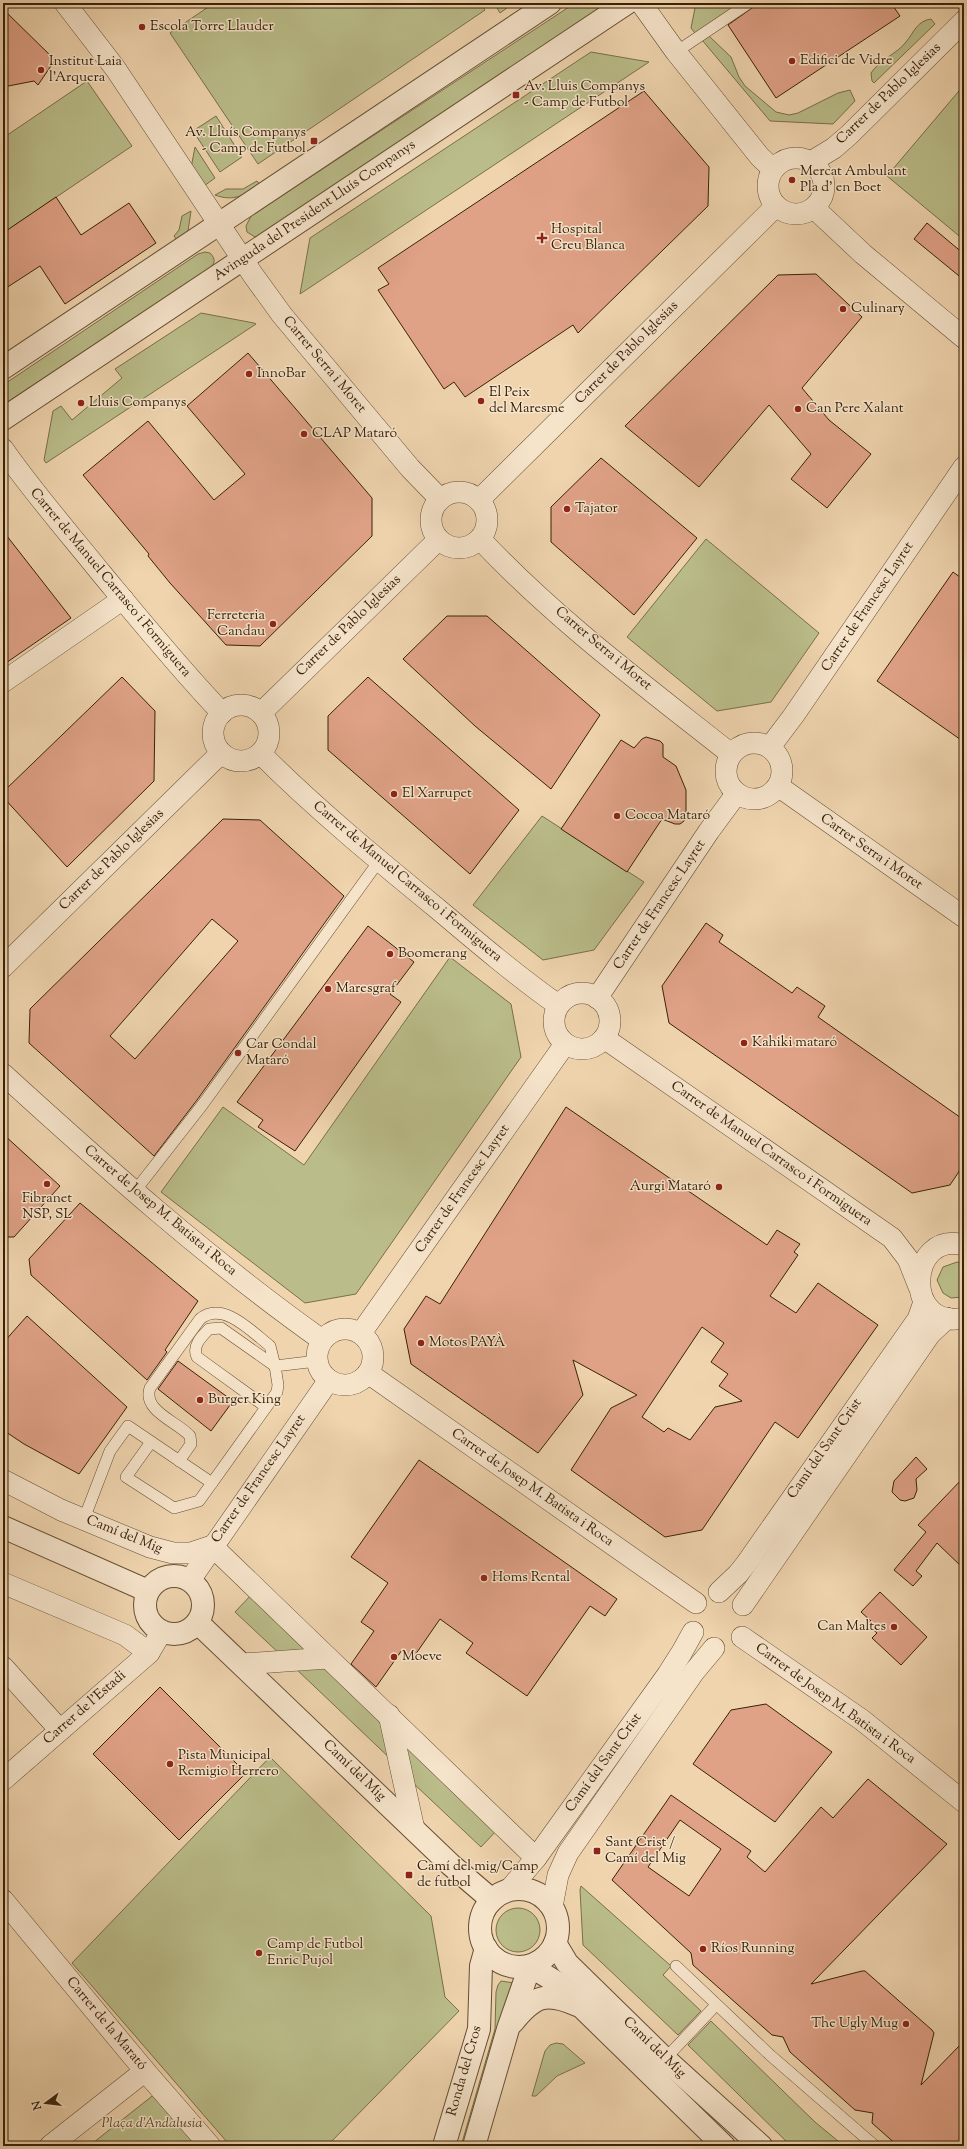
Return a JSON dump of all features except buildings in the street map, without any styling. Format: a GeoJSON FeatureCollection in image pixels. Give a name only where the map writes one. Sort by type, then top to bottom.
{"type":"FeatureCollection","features":[{"type":"Feature","properties":{"kind":"street","name":"Carrer Serra i Moret"},"geometry":{"type":"LineString","coordinates":[[65,3],[115,68],[218,224],[282,315],[410,468],[440,499]]}},
{"type":"Feature","properties":{"kind":"street"},"geometry":{"type":"LineString","coordinates":[[3,368],[550,3]]}},
{"type":"Feature","properties":{"kind":"street","name":"Avinguda del President Lluís Companys"},"geometry":{"type":"LineString","coordinates":[[3,419],[627,3]]}},
{"type":"Feature","properties":{"kind":"street"},"geometry":{"type":"LineString","coordinates":[[641,3],[676,52],[760,157],[773,169]]}},
{"type":"Feature","properties":{"kind":"street","name":"Carrer de Pablo Iglesias"},"geometry":{"type":"LineString","coordinates":[[811,162],[834,148],[849,135],[964,21]]}},
{"type":"Feature","properties":{"kind":"street"},"geometry":{"type":"LineString","coordinates":[[790,158],[801,158],[811,162],[820,172],[824,184],[822,198],[814,208],[805,213],[794,215],[784,212],[776,206],[770,198],[767,188],[768,178],[773,169],[780,162],[790,158]]}},
{"type":"Feature","properties":{"kind":"street","name":"Carrer de Pablo Iglesias"},"geometry":{"type":"LineString","coordinates":[[479,500],[776,206]]}},
{"type":"Feature","properties":{"kind":"street"},"geometry":{"type":"LineString","coordinates":[[814,208],[863,254],[964,338]]}},
{"type":"Feature","properties":{"kind":"street","name":"Carrer de Manuel Carrasco i Formiguera"},"geometry":{"type":"LineString","coordinates":[[3,449],[24,479],[123,599],[193,683],[222,713]]}},
{"type":"Feature","properties":{"kind":"street","name":"Carrer de Francesc Layret"},"geometry":{"type":"LineString","coordinates":[[770,747],[794,715],[964,467]]}},
{"type":"Feature","properties":{"kind":"street"},"geometry":{"type":"LineString","coordinates":[[464,492],[479,500],[485,509],[487,519],[485,530],[480,539],[472,545],[464,548],[455,548],[438,540],[433,532],[431,523],[434,506],[440,499],[447,494],[464,492]]}},
{"type":"Feature","properties":{"kind":"street","name":"Carrer Serra i Moret"},"geometry":{"type":"LineString","coordinates":[[480,539],[505,565],[599,649],[731,754]]}},
{"type":"Feature","properties":{"kind":"street","name":"Carrer de Pablo Iglesias"},"geometry":{"type":"LineString","coordinates":[[261,712],[438,540]]}},
{"type":"Feature","properties":{"kind":"street"},"geometry":{"type":"LineString","coordinates":[[3,682],[123,599]]}},
{"type":"Feature","properties":{"kind":"street"},"geometry":{"type":"LineString","coordinates":[[241,705],[254,708],[261,712],[268,722],[270,733],[268,744],[261,754],[246,762],[228,759],[221,753],[213,737],[216,720],[229,708],[241,705]]}},
{"type":"Feature","properties":{"kind":"street"},"geometry":{"type":"LineString","coordinates":[[749,742],[760,742],[770,747],[778,754],[782,765],[782,776],[778,786],[772,793],[759,798],[746,798],[737,793],[731,787],[726,770],[731,754],[739,746],[749,742]]}},
{"type":"Feature","properties":{"kind":"street","name":"Carrer de Pablo Iglesias"},"geometry":{"type":"LineString","coordinates":[[3,967],[221,753]]}},
{"type":"Feature","properties":{"kind":"street","name":"Carrer de Manuel Carrasco i Formiguera"},"geometry":{"type":"LineString","coordinates":[[261,754],[290,782],[379,861],[524,980],[558,1005]]}},
{"type":"Feature","properties":{"kind":"street","name":"Carrer Serra i Moret"},"geometry":{"type":"LineString","coordinates":[[778,786],[964,917]]}},
{"type":"Feature","properties":{"kind":"street","name":"Carrer de Francesc Layret"},"geometry":{"type":"LineString","coordinates":[[597,998],[709,831],[737,793]]}},
{"type":"Feature","properties":{"kind":"street"},"geometry":{"type":"LineString","coordinates":[[581,993],[597,998],[608,1012],[609,1025],[604,1038],[599,1044],[586,1049],[571,1048],[557,1036],[554,1026],[554,1015],[558,1005],[564,998],[581,993]]}},
{"type":"Feature","properties":{"kind":"street","name":"Carrer de Manuel Carrasco i Formiguera"},"geometry":{"type":"LineString","coordinates":[[604,1038],[892,1238],[908,1259],[921,1294]]}},
{"type":"Feature","properties":{"kind":"street","name":"Carrer de Francesc Layret"},"geometry":{"type":"LineString","coordinates":[[361,1334],[565,1044]]}},
{"type":"Feature","properties":{"kind":"street","name":"Carrer de Josep M. Batista i Roca"},"geometry":{"type":"LineString","coordinates":[[3,1074],[102,1164],[214,1258],[322,1340]]}},
{"type":"Feature","properties":{"kind":"street","name":"Camí del Sant Crist"},"geometry":{"type":"LineString","coordinates":[[719,1592],[746,1564],[918,1319],[921,1294],[920,1269],[930,1254],[948,1244],[962,1243]]}},
{"type":"Feature","properties":{"kind":"street"},"geometry":{"type":"LineString","coordinates":[[921,1294],[934,1312],[955,1318]]}},
{"type":"Feature","properties":{"kind":"street","name":"Camí del Sant Crist"},"geometry":{"type":"LineString","coordinates":[[743,1605],[930,1334],[955,1318]]}},
{"type":"Feature","properties":{"kind":"street"},"geometry":{"type":"LineString","coordinates":[[348,1328],[361,1334],[372,1347],[372,1365],[368,1373],[357,1383],[350,1385],[335,1384],[329,1380],[319,1368],[317,1361],[318,1350],[322,1340],[327,1335],[340,1329],[348,1328]]}},
{"type":"Feature","properties":{"kind":"street","name":"Carrer de Josep M. Batista i Roca"},"geometry":{"type":"LineString","coordinates":[[368,1373],[696,1603]]}},
{"type":"Feature","properties":{"kind":"street","name":"Carrer de Francesc Layret"},"geometry":{"type":"LineString","coordinates":[[190,1580],[212,1546],[329,1380]]}},
{"type":"Feature","properties":{"kind":"street","name":"Camí del Mig"},"geometry":{"type":"LineString","coordinates":[[3,1480],[62,1510],[150,1547],[173,1553],[191,1553],[212,1546]]}},
{"type":"Feature","properties":{"kind":"street"},"geometry":{"type":"LineString","coordinates":[[3,1527],[148,1591]]}},
{"type":"Feature","properties":{"kind":"street"},"geometry":{"type":"LineString","coordinates":[[212,1546],[536,1858]]}},
{"type":"Feature","properties":{"kind":"street"},"geometry":{"type":"LineString","coordinates":[[182,1576],[190,1580],[201,1592],[203,1600],[202,1612],[198,1623],[192,1628],[178,1634],[162,1632],[152,1623],[146,1612],[145,1603],[148,1591],[157,1581],[165,1577],[182,1576]]}},
{"type":"Feature","properties":{"kind":"street"},"geometry":{"type":"LineString","coordinates":[[3,1583],[125,1635],[149,1653]]}},
{"type":"Feature","properties":{"kind":"street"},"geometry":{"type":"LineString","coordinates":[[719,1592],[733,1595],[743,1605],[747,1621],[742,1637],[730,1647],[714,1648],[701,1642],[693,1632],[690,1617],[696,1603],[710,1593],[719,1592]]}},
{"type":"Feature","properties":{"kind":"street","name":"Camí del Mig"},"geometry":{"type":"LineString","coordinates":[[198,1623],[452,1865],[500,1895]]}},
{"type":"Feature","properties":{"kind":"street","name":"Carrer de l'Estadi"},"geometry":{"type":"LineString","coordinates":[[3,1780],[149,1653],[162,1632]]}},
{"type":"Feature","properties":{"kind":"street","name":"Camí del Sant Crist"},"geometry":{"type":"LineString","coordinates":[[500,1895],[536,1858],[668,1674],[693,1632]]}},
{"type":"Feature","properties":{"kind":"street","name":"Carrer de Josep M. Batista i Roca"},"geometry":{"type":"LineString","coordinates":[[742,1637],[862,1720],[964,1802]]}},
{"type":"Feature","properties":{"kind":"street","name":"Camí del Sant Crist"},"geometry":{"type":"LineString","coordinates":[[552,1906],[558,1875],[568,1853],[694,1672],[714,1648]]}},
{"type":"Feature","properties":{"kind":"street"},"geometry":{"type":"LineString","coordinates":[[242,1664],[328,1658]]}},
{"type":"Feature","properties":{"kind":"street"},"geometry":{"type":"LineString","coordinates":[[3,1667],[60,1730]]}},
{"type":"Feature","properties":{"kind":"street","name":"Camí del Mig"},"geometry":{"type":"LineString","coordinates":[[389,1715],[414,1829]]}},
{"type":"Feature","properties":{"kind":"street"},"geometry":{"type":"LineString","coordinates":[[522,1889],[534,1892],[552,1906],[558,1929],[555,1943],[545,1958],[530,1966],[517,1967],[505,1964],[494,1958],[486,1948],[481,1936],[480,1923],[484,1911],[500,1895],[522,1889]]}},
{"type":"Feature","properties":{"kind":"street","name":"Carrer de la Marató"},"geometry":{"type":"LineString","coordinates":[[3,1900],[145,2071],[210,2146]]}},
{"type":"Feature","properties":{"kind":"street","name":"Camí del Mig"},"geometry":{"type":"LineString","coordinates":[[555,1943],[567,1963],[665,2058],[760,2146]]}},
{"type":"Feature","properties":{"kind":"street","name":"Ronda del Cros"},"geometry":{"type":"LineString","coordinates":[[444,2146],[479,2029],[481,1966],[486,1948]]}},
{"type":"Feature","properties":{"kind":"street","name":"Camí del Mig"},"geometry":{"type":"LineString","coordinates":[[530,1966],[556,1982],[724,2146]]}},
{"type":"Feature","properties":{"kind":"street","name":"Ronda del Cros"},"geometry":{"type":"LineString","coordinates":[[474,2146],[508,2029],[530,1966]]}},
{"type":"Feature","properties":{"kind":"street","name":"Ronda del Cros"},"geometry":{"type":"LineString","coordinates":[[508,2029],[523,2011],[536,1999],[551,1996],[584,2008]]}},
{"type":"Feature","properties":{"kind":"street"},"geometry":{"type":"LineString","coordinates":[[50,2146],[145,2071]]}},
{"type":"Feature","properties":{"kind":"lane"},"geometry":{"type":"LineString","coordinates":[[676,52],[750,3]]}},
{"type":"Feature","properties":{"kind":"lane"},"geometry":{"type":"LineString","coordinates":[[135,1191],[203,1104],[379,861]]}},
{"type":"Feature","properties":{"kind":"lane"},"geometry":{"type":"LineString","coordinates":[[151,1442],[126,1477],[174,1508],[199,1501],[277,1392],[278,1385],[270,1346],[225,1313],[207,1314],[200,1319],[150,1388],[148,1395],[152,1407],[190,1436],[190,1444],[179,1461]]}},
{"type":"Feature","properties":{"kind":"lane"},"geometry":{"type":"LineString","coordinates":[[266,1407],[197,1357],[195,1347],[209,1329],[221,1328],[275,1366],[317,1361]]}},
{"type":"Feature","properties":{"kind":"lane"},"geometry":{"type":"LineString","coordinates":[[84,1519],[110,1451],[128,1426],[212,1483]]}},
{"type":"Feature","properties":{"kind":"lane"},"geometry":{"type":"LineString","coordinates":[[676,1966],[716,2005],[875,2146]]}},
{"type":"Feature","properties":{"kind":"lane"},"geometry":{"type":"LineString","coordinates":[[665,2058],[716,2005]]}},
{"type":"Feature","properties":{"kind":"green space"},"geometry":{"type":"Polygon","coordinates":[[[214,3],[480,3],[485,10],[258,164],[170,33],[214,3]]]}},
{"type":"Feature","properties":{"kind":"green space"},"geometry":{"type":"Polygon","coordinates":[[[494,3],[508,3],[507,8],[500,13],[494,3]]]}},
{"type":"Feature","properties":{"kind":"green space"},"geometry":{"type":"Polygon","coordinates":[[[575,3],[604,3],[603,6],[261,235],[255,237],[247,232],[246,226],[251,216],[575,3]]]}},
{"type":"Feature","properties":{"kind":"green space"},"geometry":{"type":"Polygon","coordinates":[[[696,3],[739,3],[695,33],[691,28],[696,3]]]}},
{"type":"Feature","properties":{"kind":"green space"},"geometry":{"type":"Polygon","coordinates":[[[931,19],[935,24],[874,83],[872,81],[871,73],[875,68],[898,50],[922,22],[931,19]]]}},
{"type":"Feature","properties":{"kind":"green space"},"geometry":{"type":"Polygon","coordinates":[[[709,36],[731,57],[739,77],[745,86],[776,112],[789,115],[798,113],[838,93],[850,90],[855,101],[833,124],[770,121],[702,40],[709,36]]]}},
{"type":"Feature","properties":{"kind":"green space"},"geometry":{"type":"Polygon","coordinates":[[[591,52],[649,62],[300,294],[310,238],[591,52]]]}},
{"type":"Feature","properties":{"kind":"green space"},"geometry":{"type":"Polygon","coordinates":[[[87,81],[132,146],[3,233],[3,138],[87,81]]]}},
{"type":"Feature","properties":{"kind":"green space"},"geometry":{"type":"Polygon","coordinates":[[[964,85],[964,240],[887,176],[964,85]]]}},
{"type":"Feature","properties":{"kind":"green space"},"geometry":{"type":"Polygon","coordinates":[[[216,116],[242,157],[220,172],[193,131],[216,116]]]}},
{"type":"Feature","properties":{"kind":"green space"},"geometry":{"type":"Polygon","coordinates":[[[195,147],[215,178],[204,186],[191,168],[195,147]]]}},
{"type":"Feature","properties":{"kind":"green space"},"geometry":{"type":"Polygon","coordinates":[[[257,181],[261,186],[233,198],[215,195],[226,189],[243,189],[257,181]]]}},
{"type":"Feature","properties":{"kind":"green space"},"geometry":{"type":"Polygon","coordinates":[[[191,211],[188,231],[178,242],[174,236],[179,230],[182,216],[191,211]]]}},
{"type":"Feature","properties":{"kind":"green space"},"geometry":{"type":"Polygon","coordinates":[[[205,252],[210,253],[214,259],[214,263],[210,268],[3,405],[3,385],[198,254],[205,252]]]}},
{"type":"Feature","properties":{"kind":"green space"},"geometry":{"type":"Polygon","coordinates":[[[201,313],[256,324],[46,463],[44,460],[53,411],[61,406],[72,420],[122,378],[115,369],[201,313]]]}},
{"type":"Feature","properties":{"kind":"green space"},"geometry":{"type":"Polygon","coordinates":[[[706,539],[819,633],[771,702],[717,711],[627,637],[706,539]]]}},
{"type":"Feature","properties":{"kind":"green space"},"geometry":{"type":"Polygon","coordinates":[[[542,816],[644,882],[594,950],[543,960],[473,905],[542,816]]]}},
{"type":"Feature","properties":{"kind":"green space"},"geometry":{"type":"Polygon","coordinates":[[[450,957],[511,1004],[521,1057],[356,1294],[305,1303],[161,1192],[223,1107],[304,1165],[450,957]]]}},
{"type":"Feature","properties":{"kind":"green space"},"geometry":{"type":"Polygon","coordinates":[[[957,1262],[964,1264],[964,1297],[951,1298],[943,1293],[937,1280],[943,1267],[957,1262]]]}},
{"type":"Feature","properties":{"kind":"green space"},"geometry":{"type":"Polygon","coordinates":[[[253,1593],[316,1654],[282,1656],[235,1612],[253,1593]]]}},
{"type":"Feature","properties":{"kind":"green space"},"geometry":{"type":"Polygon","coordinates":[[[327,1665],[385,1719],[397,1765],[294,1667],[327,1665]]]}},
{"type":"Feature","properties":{"kind":"green space"},"geometry":{"type":"Polygon","coordinates":[[[402,1736],[498,1829],[481,1847],[413,1783],[402,1736]]]}},
{"type":"Feature","properties":{"kind":"green space","name":"Camp de Futbol Enric Pujol"},"geometry":{"type":"Polygon","coordinates":[[[270,1757],[431,1916],[445,1997],[459,2011],[327,2146],[236,2146],[227,2142],[72,1963],[270,1757]]]}},
{"type":"Feature","properties":{"kind":"green space"},"geometry":{"type":"Polygon","coordinates":[[[581,1886],[671,1966],[663,1975],[701,2011],[678,2035],[583,1945],[581,1886]]]}},
{"type":"Feature","properties":{"kind":"green space"},"geometry":{"type":"Polygon","coordinates":[[[514,1908],[522,1908],[527,1909],[534,1914],[539,1921],[539,1939],[534,1946],[527,1951],[514,1952],[506,1949],[499,1942],[496,1934],[496,1926],[499,1918],[506,1911],[514,1908]]]}},
{"type":"Feature","properties":{"kind":"green space"},"geometry":{"type":"Polygon","coordinates":[[[501,1981],[514,1983],[469,2146],[461,2146],[495,2029],[496,1992],[501,1981]]]}},
{"type":"Feature","properties":{"kind":"green space"},"geometry":{"type":"Polygon","coordinates":[[[711,2021],[815,2122],[844,2146],[791,2146],[688,2045],[711,2021]]]}},
{"type":"Feature","properties":{"kind":"green space"},"geometry":{"type":"Polygon","coordinates":[[[556,2043],[563,2044],[585,2063],[557,2076],[536,2096],[532,2096],[545,2051],[550,2045],[556,2043]]]}},
{"type":"Feature","properties":{"kind":"green space","name":"Plaça d'Andalusia"},"geometry":{"type":"Polygon","coordinates":[[[156,2093],[197,2146],[89,2146],[156,2093]]]}},
{"type":"Feature","properties":{"kind":"place","name":"Escola Torre Llauder"},"geometry":{"type":"Point","coordinates":[142,27]}},
{"type":"Feature","properties":{"kind":"place","name":"Edifici de Vidre"},"geometry":{"type":"Point","coordinates":[792,61]}},
{"type":"Feature","properties":{"kind":"place","name":"Institut Laia l'Arquera"},"geometry":{"type":"Point","coordinates":[41,70]}},
{"type":"Feature","properties":{"kind":"place","name":"Av. Lluis Companys - Camp de Futbol"},"geometry":{"type":"Point","coordinates":[516,95]}},
{"type":"Feature","properties":{"kind":"place","name":"Av. Lluís Companys - Camp de Futbol"},"geometry":{"type":"Point","coordinates":[314,141]}},
{"type":"Feature","properties":{"kind":"place","name":"Mercat Ambulant Pla d' en Boet"},"geometry":{"type":"Point","coordinates":[792,180]}},
{"type":"Feature","properties":{"kind":"place","name":"Hospital Creu Blanca"},"geometry":{"type":"Point","coordinates":[542,238]}},
{"type":"Feature","properties":{"kind":"place","name":"Culinary"},"geometry":{"type":"Point","coordinates":[843,309]}},
{"type":"Feature","properties":{"kind":"place","name":"InnoBar"},"geometry":{"type":"Point","coordinates":[249,374]}},
{"type":"Feature","properties":{"kind":"place","name":"El Peix del Maresme"},"geometry":{"type":"Point","coordinates":[481,401]}},
{"type":"Feature","properties":{"kind":"place","name":"Lluis Companys"},"geometry":{"type":"Point","coordinates":[81,403]}},
{"type":"Feature","properties":{"kind":"place","name":"Can Pere Xalant"},"geometry":{"type":"Point","coordinates":[798,409]}},
{"type":"Feature","properties":{"kind":"place","name":"CLAP Mataró"},"geometry":{"type":"Point","coordinates":[304,434]}},
{"type":"Feature","properties":{"kind":"place","name":"Tajator"},"geometry":{"type":"Point","coordinates":[567,509]}},
{"type":"Feature","properties":{"kind":"place","name":"Ferreteria Candau"},"geometry":{"type":"Point","coordinates":[273,624]}},
{"type":"Feature","properties":{"kind":"place","name":"El Xarrupet"},"geometry":{"type":"Point","coordinates":[394,794]}},
{"type":"Feature","properties":{"kind":"place","name":"Cocoa Mataró"},"geometry":{"type":"Point","coordinates":[617,816]}},
{"type":"Feature","properties":{"kind":"place","name":"Boomerang"},"geometry":{"type":"Point","coordinates":[390,954]}},
{"type":"Feature","properties":{"kind":"place","name":"Maresgraf"},"geometry":{"type":"Point","coordinates":[328,989]}},
{"type":"Feature","properties":{"kind":"place","name":"Kahiki mataró"},"geometry":{"type":"Point","coordinates":[744,1043]}},
{"type":"Feature","properties":{"kind":"place","name":"Car Condal Mataró"},"geometry":{"type":"Point","coordinates":[238,1053]}},
{"type":"Feature","properties":{"kind":"place","name":"Fibranet NSP, SL"},"geometry":{"type":"Point","coordinates":[47,1184]}},
{"type":"Feature","properties":{"kind":"place","name":"Aurgi Mataró"},"geometry":{"type":"Point","coordinates":[719,1187]}},
{"type":"Feature","properties":{"kind":"place","name":"Motos PAYÀ"},"geometry":{"type":"Point","coordinates":[421,1343]}},
{"type":"Feature","properties":{"kind":"place","name":"Burger King"},"geometry":{"type":"Point","coordinates":[200,1400]}},
{"type":"Feature","properties":{"kind":"place","name":"Homs Rental"},"geometry":{"type":"Point","coordinates":[484,1578]}},
{"type":"Feature","properties":{"kind":"place","name":"Can Maltes"},"geometry":{"type":"Point","coordinates":[894,1627]}},
{"type":"Feature","properties":{"kind":"place","name":"Moeve"},"geometry":{"type":"Point","coordinates":[394,1657]}},
{"type":"Feature","properties":{"kind":"place","name":"Pista Municipal Remigio Herrero"},"geometry":{"type":"Point","coordinates":[170,1764]}},
{"type":"Feature","properties":{"kind":"place","name":"Sant Crist / Camí del Mig"},"geometry":{"type":"Point","coordinates":[597,1851]}},
{"type":"Feature","properties":{"kind":"place","name":"Camí del mig/Camp de futbol"},"geometry":{"type":"Point","coordinates":[409,1875]}},
{"type":"Feature","properties":{"kind":"place","name":"Ríos Running"},"geometry":{"type":"Point","coordinates":[703,1949]}},
{"type":"Feature","properties":{"kind":"place","name":"Camp de Futbol Enric Pujol"},"geometry":{"type":"Point","coordinates":[259,1953]}},
{"type":"Feature","properties":{"kind":"place","name":"The Ugly Mug"},"geometry":{"type":"Point","coordinates":[906,2024]}}]}
